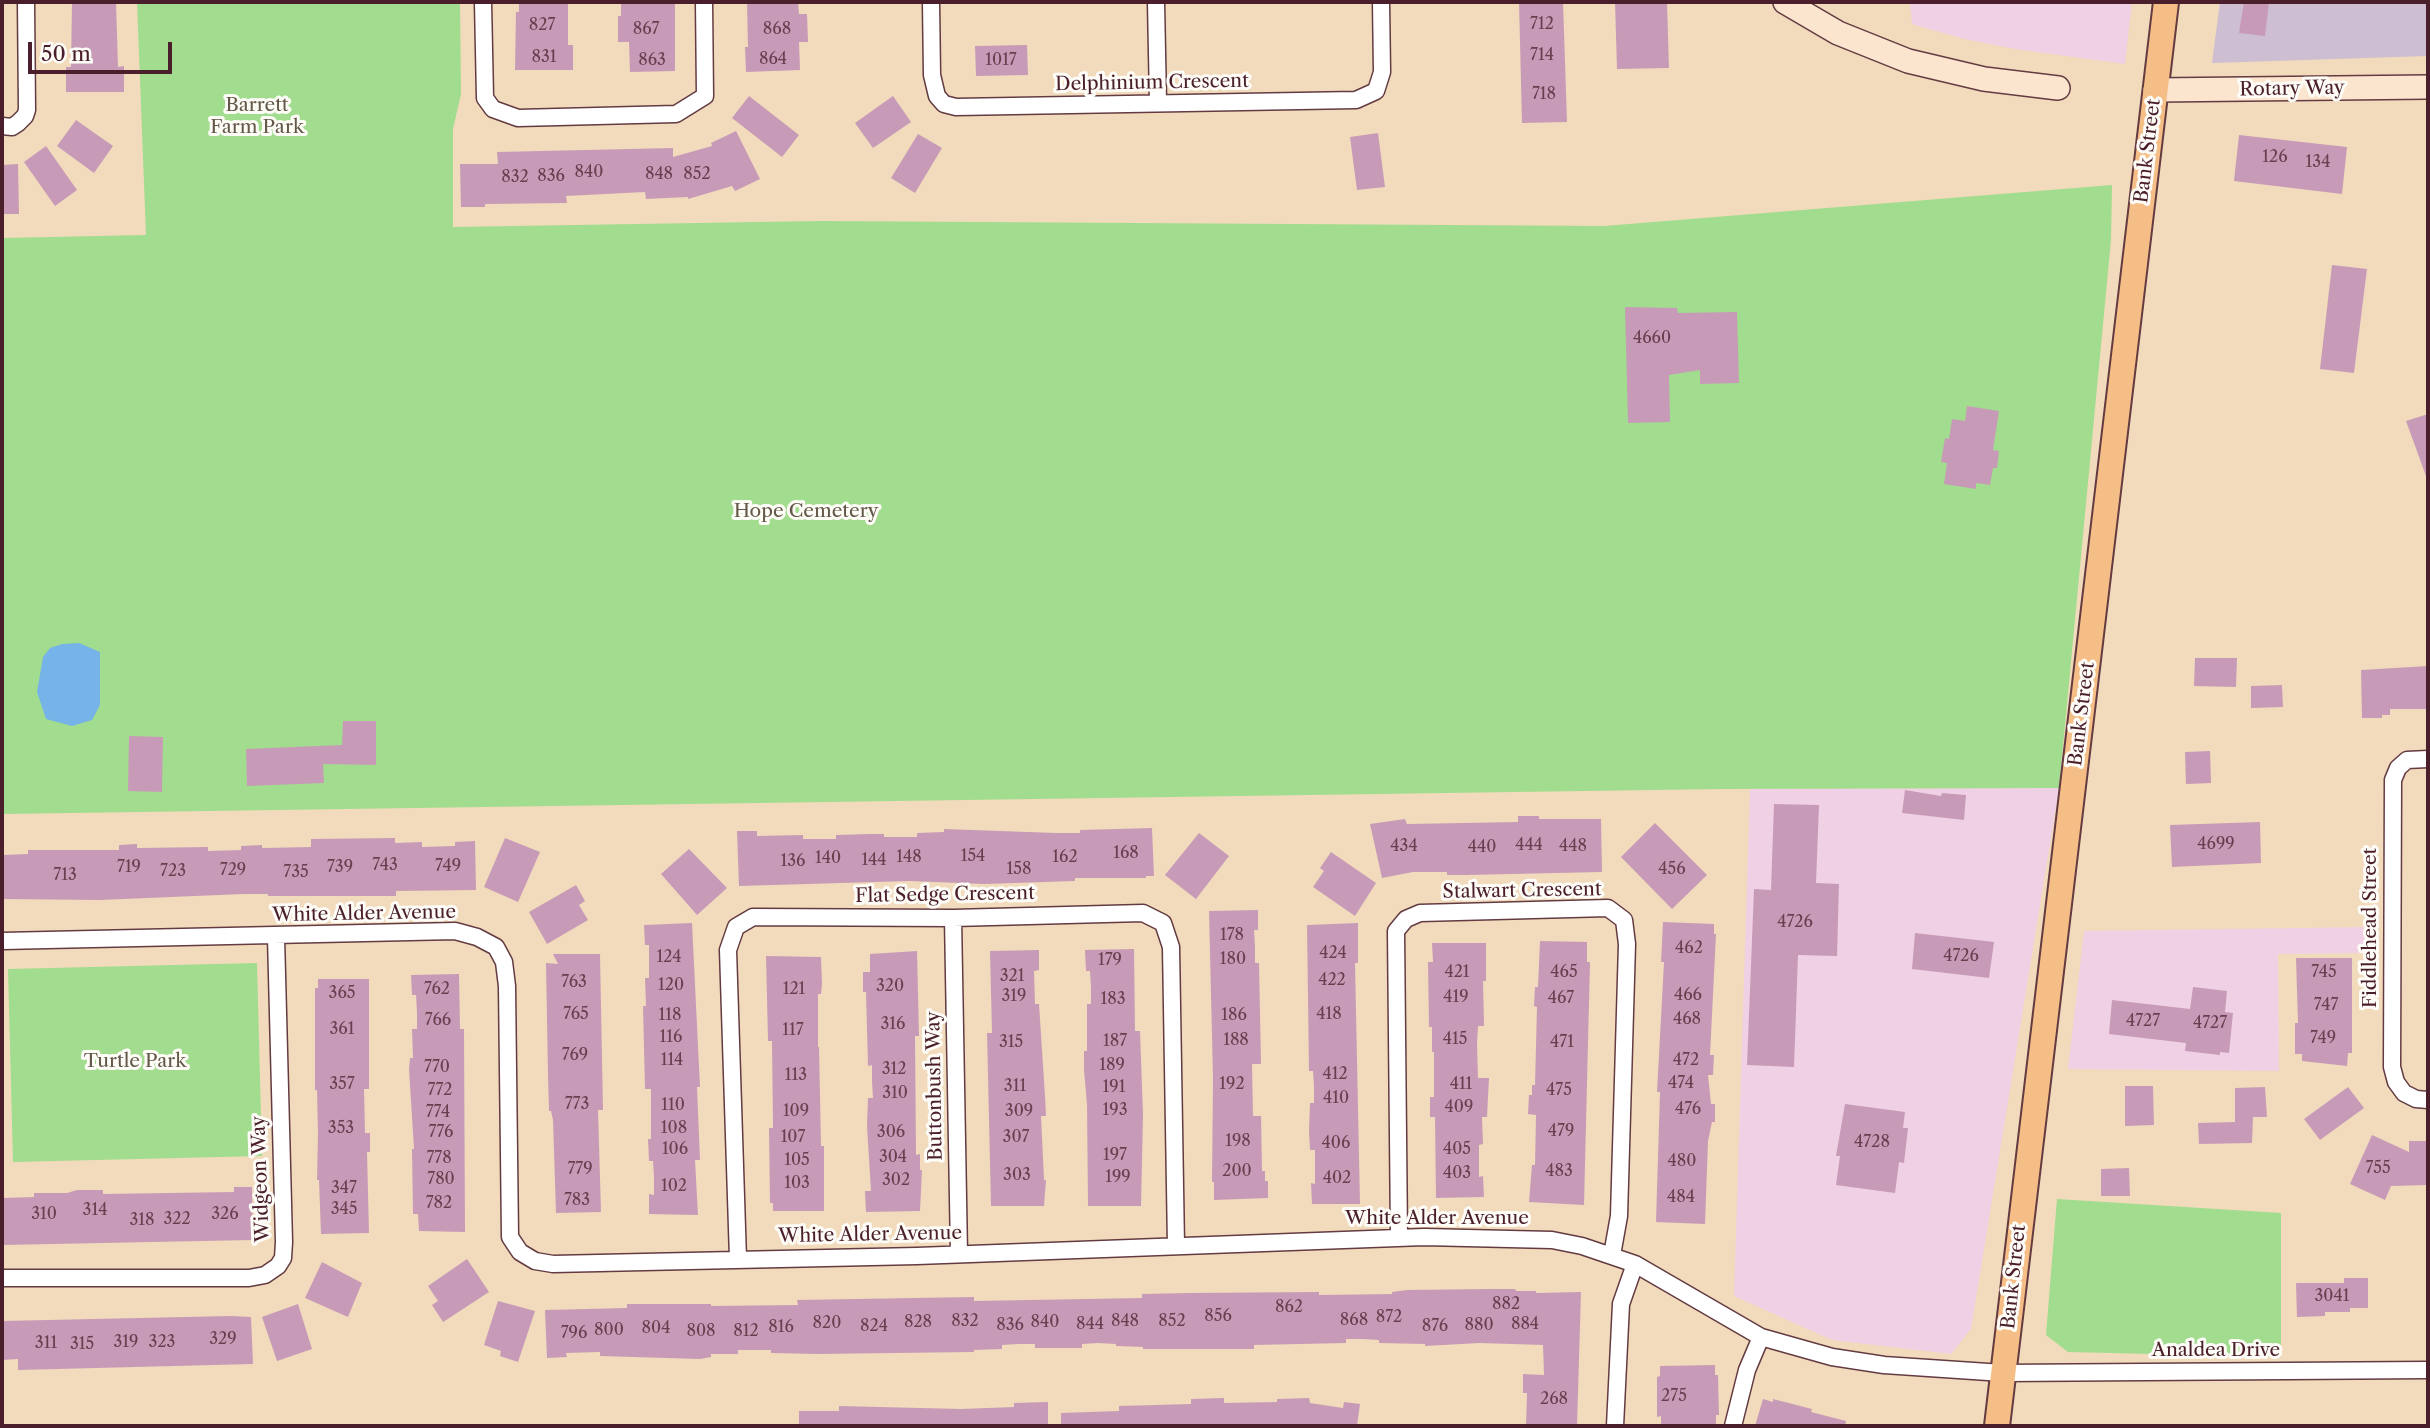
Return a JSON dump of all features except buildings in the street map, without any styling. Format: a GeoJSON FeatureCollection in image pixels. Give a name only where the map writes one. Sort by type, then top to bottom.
{"type":"FeatureCollection","features":[{"type":"Feature","properties":{"kind":"main road","name":"Bank Street"},"geometry":{"type":"LineString","coordinates":[[1997,1426],[2166,2]]}},
{"type":"Feature","properties":{"kind":"street"},"geometry":{"type":"LineString","coordinates":[[2,127],[12,127],[18,123],[27,110],[26,2]]}},
{"type":"Feature","properties":{"kind":"street"},"geometry":{"type":"LineString","coordinates":[[482,2],[485,98],[493,108],[518,118],[676,114],[705,96],[704,2]]}},
{"type":"Feature","properties":{"kind":"street","name":"Delphinium Crescent"},"geometry":{"type":"LineString","coordinates":[[931,2],[932,75],[937,96],[944,104],[956,107],[1356,100],[1376,91],[1382,72],[1381,2]]}},
{"type":"Feature","properties":{"kind":"street"},"geometry":{"type":"LineString","coordinates":[[1156,2],[1158,103]]}},
{"type":"Feature","properties":{"kind":"street"},"geometry":{"type":"LineString","coordinates":[[1785,2],[1838,33],[1908,61],[1984,79],[2058,88]]}},
{"type":"Feature","properties":{"kind":"street","name":"Rotary Way"},"geometry":{"type":"LineString","coordinates":[[2155,90],[2428,87]]}},
{"type":"Feature","properties":{"kind":"street","name":"Fiddlehead Street"},"geometry":{"type":"LineString","coordinates":[[2428,760],[2407,760],[2398,768],[2393,779],[2392,1067],[2396,1082],[2404,1093],[2416,1099],[2428,1100]]}},
{"type":"Feature","properties":{"kind":"street","name":"Stalwart Crescent"},"geometry":{"type":"LineString","coordinates":[[1399,1238],[1396,931],[1406,919],[1420,913],[1608,908],[1623,920],[1627,944],[1619,1216],[1612,1255]]}},
{"type":"Feature","properties":{"kind":"street","name":"Flat Sedge Crescent"},"geometry":{"type":"LineString","coordinates":[[738,1259],[728,950],[736,927],[753,917],[953,918],[1143,913],[1163,923],[1171,947],[1176,1246]]}},
{"type":"Feature","properties":{"kind":"street","name":"Buttonbush Way"},"geometry":{"type":"LineString","coordinates":[[953,918],[959,1254]]}},
{"type":"Feature","properties":{"kind":"street","name":"White Alder Avenue"},"geometry":{"type":"LineString","coordinates":[[2,941],[455,931],[477,937],[496,947],[504,962],[507,986],[510,1237],[520,1252],[535,1261],[553,1264],[959,1254],[1399,1238],[1552,1240],[1612,1255],[1634,1264],[1760,1337],[1832,1357],[1871,1363],[2003,1373]]}},
{"type":"Feature","properties":{"kind":"street","name":"Widgeon Way"},"geometry":{"type":"LineString","coordinates":[[2,1278],[250,1278],[265,1275],[278,1266],[283,1258],[284,1242],[276,937]]}},
{"type":"Feature","properties":{"kind":"street"},"geometry":{"type":"LineString","coordinates":[[1615,1426],[1621,1304],[1634,1264]]}},
{"type":"Feature","properties":{"kind":"street"},"geometry":{"type":"LineString","coordinates":[[1733,1426],[1746,1370],[1760,1337]]}},
{"type":"Feature","properties":{"kind":"street","name":"Analdea Drive"},"geometry":{"type":"LineString","coordinates":[[2003,1373],[2428,1370]]}},
{"type":"Feature","properties":{"kind":"shaded area"},"geometry":{"type":"Polygon","coordinates":[[[1910,2],[2132,2],[2125,64],[1964,39],[1912,24],[1910,2]]]}},
{"type":"Feature","properties":{"kind":"shaded area"},"geometry":{"type":"Polygon","coordinates":[[[2220,2],[2428,2],[2428,56],[2212,63],[2220,2]]]}},
{"type":"Feature","properties":{"kind":"shaded area"},"geometry":{"type":"Polygon","coordinates":[[[2059,788],[1971,1329],[1951,1354],[1832,1340],[1734,1296],[1750,789],[2059,788]]]}},
{"type":"Feature","properties":{"kind":"shaded area"},"geometry":{"type":"Polygon","coordinates":[[[2369,927],[2369,953],[2278,954],[2279,1071],[2068,1069],[2084,931],[2369,927]]]}},
{"type":"Feature","properties":{"kind":"green space","name":"Hope Cemetery"},"geometry":{"type":"Polygon","coordinates":[[[137,2],[460,2],[461,94],[453,129],[453,227],[820,221],[1604,226],[2112,185],[2111,240],[2059,788],[1721,789],[2,814],[2,238],[146,235],[137,2]]]}},
{"type":"Feature","properties":{"kind":"green space","name":"Turtle Park"},"geometry":{"type":"Polygon","coordinates":[[[257,963],[262,1156],[13,1162],[8,969],[257,963]]]}},
{"type":"Feature","properties":{"kind":"green space"},"geometry":{"type":"Polygon","coordinates":[[[2057,1199],[2281,1213],[2281,1357],[2068,1352],[2046,1335],[2057,1199]]]}},
{"type":"Feature","properties":{"kind":"water"},"geometry":{"type":"Polygon","coordinates":[[[79,643],[100,652],[100,705],[92,720],[72,726],[46,719],[37,692],[43,657],[50,648],[79,643]]]}},
{"type":"Feature","properties":{"kind":"park label","name":"Barrett Farm Park"},"geometry":{"type":"Point","coordinates":[257,117]}}]}
